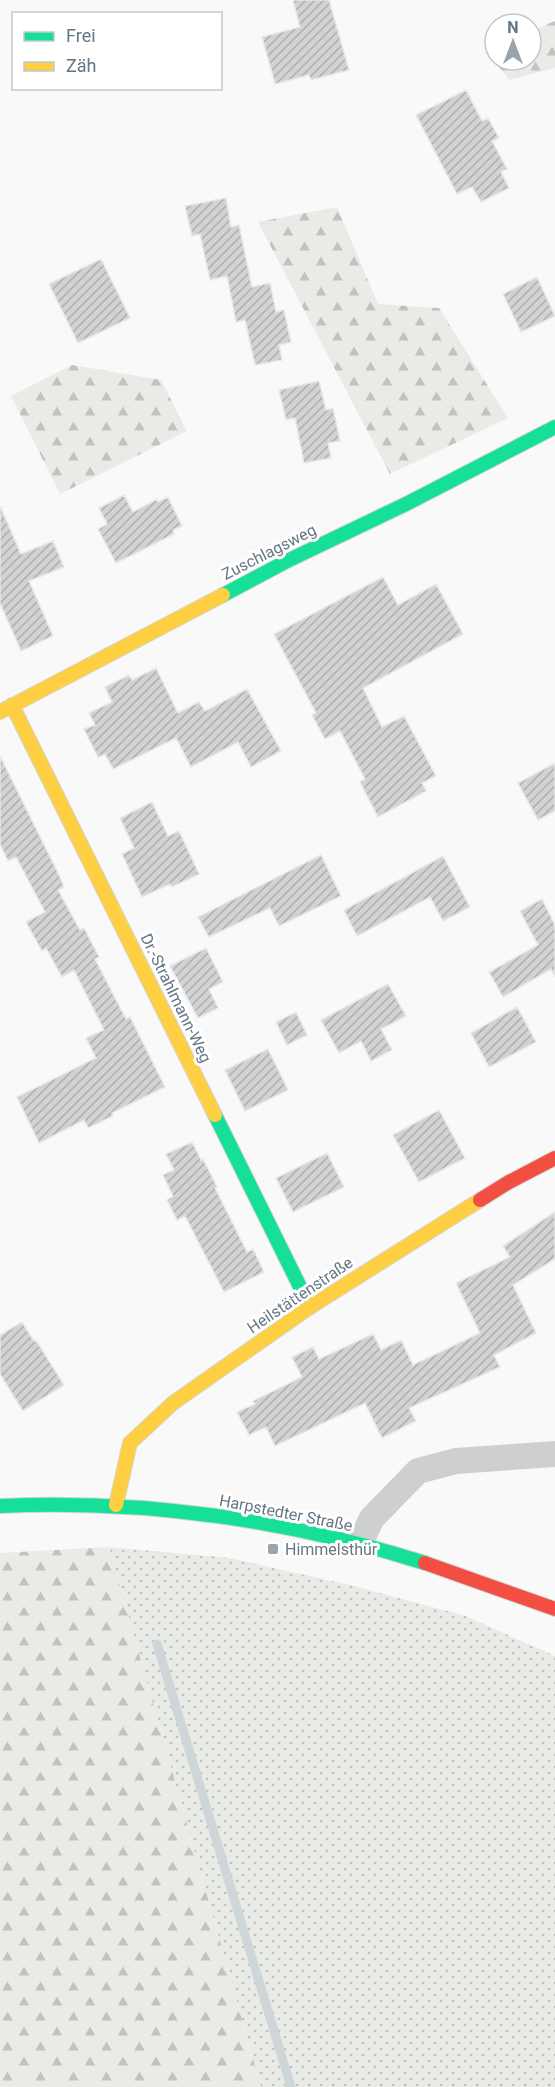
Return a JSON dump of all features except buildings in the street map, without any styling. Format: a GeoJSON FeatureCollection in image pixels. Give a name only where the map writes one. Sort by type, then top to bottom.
{"type":"FeatureCollection","features":[{"type":"Feature","properties":{"kind":"street","name":"Zuschlagsweg"},"geometry":{"type":"LineString","coordinates":[[6,708],[287,561],[406,504],[555,427]]}},
{"type":"Feature","properties":{"kind":"street","name":"Dr.-Strahlmann-Weg"},"geometry":{"type":"LineString","coordinates":[[6,708],[310,1307]]}},
{"type":"Feature","properties":{"kind":"street","name":"Heilstättenstraße"},"geometry":{"type":"LineString","coordinates":[[116,1505],[130,1443],[173,1402],[310,1307],[509,1182],[555,1158]]}},
{"type":"Feature","properties":{"kind":"street"},"geometry":{"type":"LineString","coordinates":[[360,1543],[372,1518],[418,1471],[456,1461],[555,1454]]}},
{"type":"Feature","properties":{"kind":"street","name":"Harpstedter Straße"},"geometry":{"type":"LineString","coordinates":[[0,1506],[116,1505],[223,1516],[360,1543],[492,1583],[555,1609]]}},
{"type":"Feature","properties":{"kind":"green space"},"geometry":{"type":"Polygon","coordinates":[[[555,21],[555,68],[543,71],[543,26],[555,21]]]}},
{"type":"Feature","properties":{"kind":"green space"},"geometry":{"type":"Polygon","coordinates":[[[503,72],[540,72],[509,80],[503,72]]]}},
{"type":"Feature","properties":{"kind":"green space"},"geometry":{"type":"Polygon","coordinates":[[[337,207],[378,304],[439,308],[508,418],[390,474],[258,222],[337,207]]]}},
{"type":"Feature","properties":{"kind":"green space"},"geometry":{"type":"Polygon","coordinates":[[[72,365],[161,380],[187,431],[60,494],[11,396],[72,365]]]}},
{"type":"Feature","properties":{"kind":"green space"},"geometry":{"type":"Polygon","coordinates":[[[109,1547],[230,1558],[354,1586],[466,1616],[555,1656],[555,2087],[261,2087],[109,1547]]]}},
{"type":"Feature","properties":{"kind":"green space"},"geometry":{"type":"Polygon","coordinates":[[[109,1547],[261,2087],[0,2087],[0,1553],[109,1547]]]}},
{"type":"Feature","properties":{"kind":"waterway"},"geometry":{"type":"LineString","coordinates":[[157,1644],[291,2087]]}},
{"type":"Feature","properties":{"kind":"traffic: fast"},"geometry":{"type":"LineString","coordinates":[[223,595],[555,427]]}},
{"type":"Feature","properties":{"kind":"traffic: fast"},"geometry":{"type":"LineString","coordinates":[[215,1115],[310,1307]]}},
{"type":"Feature","properties":{"kind":"traffic: fast"},"geometry":{"type":"LineString","coordinates":[[0,1506],[108,1506],[215,1516],[321,1535],[425,1563]]}},
{"type":"Feature","properties":{"kind":"traffic: slow"},"geometry":{"type":"LineString","coordinates":[[0,712],[223,595]]}},
{"type":"Feature","properties":{"kind":"traffic: slow"},"geometry":{"type":"LineString","coordinates":[[12,705],[215,1115]]}},
{"type":"Feature","properties":{"kind":"traffic: slow"},"geometry":{"type":"LineString","coordinates":[[116,1505],[130,1443],[173,1403],[310,1307],[480,1200]]}},
{"type":"Feature","properties":{"kind":"traffic: jam"},"geometry":{"type":"LineString","coordinates":[[480,1200],[555,1158]]}},
{"type":"Feature","properties":{"kind":"traffic: jam"},"geometry":{"type":"LineString","coordinates":[[425,1563],[555,1609]]}},
{"type":"Feature","properties":{"kind":"place","name":"Himmelsthür"},"geometry":{"type":"Point","coordinates":[273,1549]}}]}
